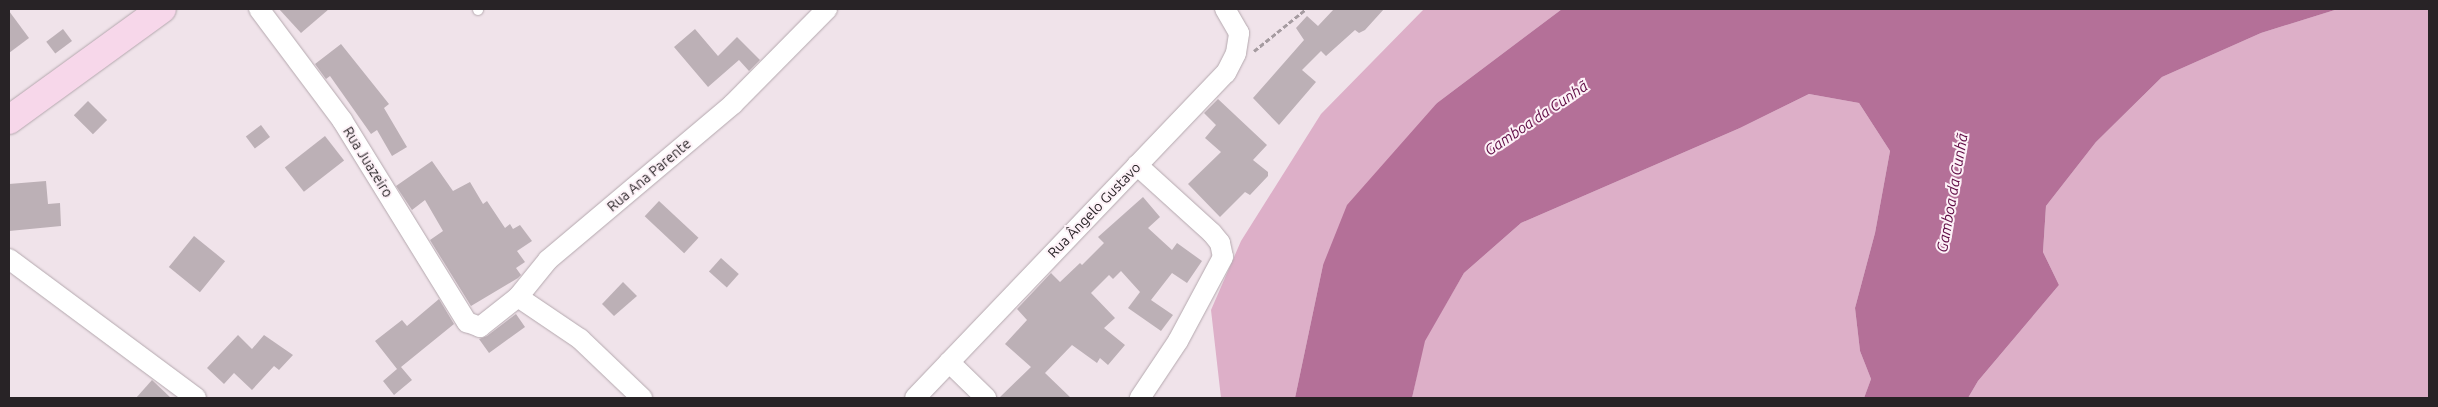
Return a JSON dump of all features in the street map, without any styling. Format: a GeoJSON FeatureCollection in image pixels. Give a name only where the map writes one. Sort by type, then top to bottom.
{"type":"FeatureCollection","features":[{"type":"Feature","properties":{"kind":"street"},"geometry":{"type":"LineString","coordinates":[[9,120],[162,9]]}},
{"type":"Feature","properties":{"kind":"street","name":"Rua Juazeiro"},"geometry":{"type":"LineString","coordinates":[[259,9],[342,120],[466,322]]}},
{"type":"Feature","properties":{"kind":"street","name":"Rua Ana Parente"},"geometry":{"type":"LineString","coordinates":[[466,322],[480,327],[518,297],[548,260],[734,104],[827,9]]}},
{"type":"Feature","properties":{"kind":"street","name":"Rua Ângelo Gustavo"},"geometry":{"type":"LineString","coordinates":[[914,398],[1226,73],[1236,53],[1239,33],[1224,9]]}},
{"type":"Feature","properties":{"kind":"street"},"geometry":{"type":"LineString","coordinates":[[1137,165],[1212,233],[1220,243],[1222,257],[1178,341],[1140,398]]}},
{"type":"Feature","properties":{"kind":"street"},"geometry":{"type":"LineString","coordinates":[[9,259],[196,398]]}},
{"type":"Feature","properties":{"kind":"street"},"geometry":{"type":"LineString","coordinates":[[518,297],[580,338],[642,398]]}},
{"type":"Feature","properties":{"kind":"street"},"geometry":{"type":"LineString","coordinates":[[949,362],[986,398]]}},
{"type":"Feature","properties":{"kind":"path"},"geometry":{"type":"LineString","coordinates":[[1226,73],[1306,9]]}},
{"type":"Feature","properties":{"kind":"shaded area"},"geometry":{"type":"Polygon","coordinates":[[[1424,9],[1562,9],[1437,103],[1323,265],[1295,398],[1221,398],[1211,310],[1241,241],[1321,114],[1424,9]]]}},
{"type":"Feature","properties":{"kind":"shaded area"},"geometry":{"type":"Polygon","coordinates":[[[2338,9],[2429,9],[2429,398],[1968,398],[1978,381],[2059,285],[2043,252],[2046,206],[2096,142],[2162,77],[2261,33],[2338,9]]]}},
{"type":"Feature","properties":{"kind":"shaded area"},"geometry":{"type":"Polygon","coordinates":[[[1809,94],[1859,103],[1890,151],[1875,233],[1855,308],[1860,351],[1871,379],[1864,398],[1412,398],[1424,341],[1464,273],[1521,223],[1740,128],[1809,94]]]}},
{"type":"Feature","properties":{"kind":"water","name":"Gamboa da Cunhã"},"geometry":{"type":"Polygon","coordinates":[[[1562,9],[2338,9],[2261,33],[2162,77],[2096,142],[2046,206],[2043,252],[2059,285],[1978,381],[1968,398],[1864,398],[1871,379],[1860,351],[1855,308],[1875,233],[1890,151],[1859,103],[1809,94],[1740,128],[1521,223],[1464,273],[1425,341],[1412,398],[1295,398],[1323,265],[1347,205],[1437,103],[1562,9]]]}},
{"type":"Feature","properties":{"kind":"building"},"geometry":{"type":"Polygon","coordinates":[[[279,9],[329,9],[301,33],[279,9]]]}},
{"type":"Feature","properties":{"kind":"building"},"geometry":{"type":"Polygon","coordinates":[[[1334,9],[1384,9],[1365,30],[1359,33],[1355,30],[1326,56],[1321,51],[1302,70],[1316,82],[1279,125],[1253,98],[1304,40],[1296,28],[1307,16],[1318,26],[1334,9]]]}},
{"type":"Feature","properties":{"kind":"building"},"geometry":{"type":"Polygon","coordinates":[[[9,11],[29,38],[9,53],[9,11]]]}},
{"type":"Feature","properties":{"kind":"building"},"geometry":{"type":"Polygon","coordinates":[[[63,29],[72,41],[55,54],[46,42],[63,29]]]}},
{"type":"Feature","properties":{"kind":"building"},"geometry":{"type":"Polygon","coordinates":[[[695,29],[718,56],[737,37],[760,60],[749,71],[739,60],[708,87],[674,47],[695,29]]]}},
{"type":"Feature","properties":{"kind":"building"},"geometry":{"type":"Polygon","coordinates":[[[341,44],[389,104],[384,108],[407,147],[392,156],[377,130],[371,134],[330,76],[326,79],[315,64],[341,44]]]}},
{"type":"Feature","properties":{"kind":"building"},"geometry":{"type":"Polygon","coordinates":[[[1218,99],[1267,145],[1253,160],[1268,172],[1268,176],[1250,195],[1245,192],[1220,217],[1188,184],[1221,152],[1205,138],[1216,125],[1204,113],[1218,99]]]}},
{"type":"Feature","properties":{"kind":"building"},"geometry":{"type":"Polygon","coordinates":[[[88,101],[107,120],[93,134],[74,115],[88,101]]]}},
{"type":"Feature","properties":{"kind":"building"},"geometry":{"type":"Polygon","coordinates":[[[261,125],[270,137],[255,148],[246,136],[261,125]]]}},
{"type":"Feature","properties":{"kind":"building"},"geometry":{"type":"Polygon","coordinates":[[[325,136],[344,160],[304,192],[285,167],[325,136]]]}},
{"type":"Feature","properties":{"kind":"building"},"geometry":{"type":"Polygon","coordinates":[[[432,161],[453,191],[470,182],[483,204],[487,201],[505,228],[510,224],[513,229],[520,225],[532,241],[517,251],[525,262],[516,268],[521,275],[471,306],[430,240],[443,231],[425,200],[412,210],[396,186],[432,161]]]}},
{"type":"Feature","properties":{"kind":"building"},"geometry":{"type":"Polygon","coordinates":[[[46,181],[48,204],[60,203],[61,226],[9,231],[9,184],[46,181]]]}},
{"type":"Feature","properties":{"kind":"building"},"geometry":{"type":"Polygon","coordinates":[[[1143,197],[1160,217],[1148,228],[1172,250],[1177,243],[1202,261],[1187,283],[1172,273],[1151,300],[1173,315],[1161,331],[1128,308],[1140,292],[1121,271],[1113,279],[1109,275],[1091,293],[1115,318],[1104,328],[1125,345],[1108,365],[1100,358],[1097,363],[1072,345],[1045,373],[1071,398],[999,398],[1031,367],[1005,344],[1027,320],[1017,309],[1051,273],[1060,282],[1080,263],[1082,265],[1104,243],[1098,237],[1143,197]]]}},
{"type":"Feature","properties":{"kind":"building"},"geometry":{"type":"Polygon","coordinates":[[[659,201],[698,238],[684,253],[645,216],[659,201]]]}},
{"type":"Feature","properties":{"kind":"building"},"geometry":{"type":"Polygon","coordinates":[[[194,236],[225,261],[200,292],[169,267],[194,236]]]}},
{"type":"Feature","properties":{"kind":"building"},"geometry":{"type":"Polygon","coordinates":[[[721,258],[739,274],[727,287],[709,271],[721,258]]]}},
{"type":"Feature","properties":{"kind":"building"},"geometry":{"type":"Polygon","coordinates":[[[623,282],[637,296],[614,316],[602,304],[623,282]]]}},
{"type":"Feature","properties":{"kind":"building"},"geometry":{"type":"Polygon","coordinates":[[[439,299],[454,324],[401,367],[412,380],[394,395],[383,381],[397,369],[375,341],[402,320],[407,326],[439,299]]]}},
{"type":"Feature","properties":{"kind":"building"},"geometry":{"type":"Polygon","coordinates":[[[516,314],[525,327],[489,353],[479,339],[487,336],[516,314]]]}},
{"type":"Feature","properties":{"kind":"building"},"geometry":{"type":"Polygon","coordinates":[[[238,335],[252,349],[264,335],[293,355],[279,370],[274,366],[252,390],[234,373],[224,384],[207,368],[238,335]]]}},
{"type":"Feature","properties":{"kind":"building"},"geometry":{"type":"Polygon","coordinates":[[[152,380],[171,398],[136,398],[152,380]]]}}]}
